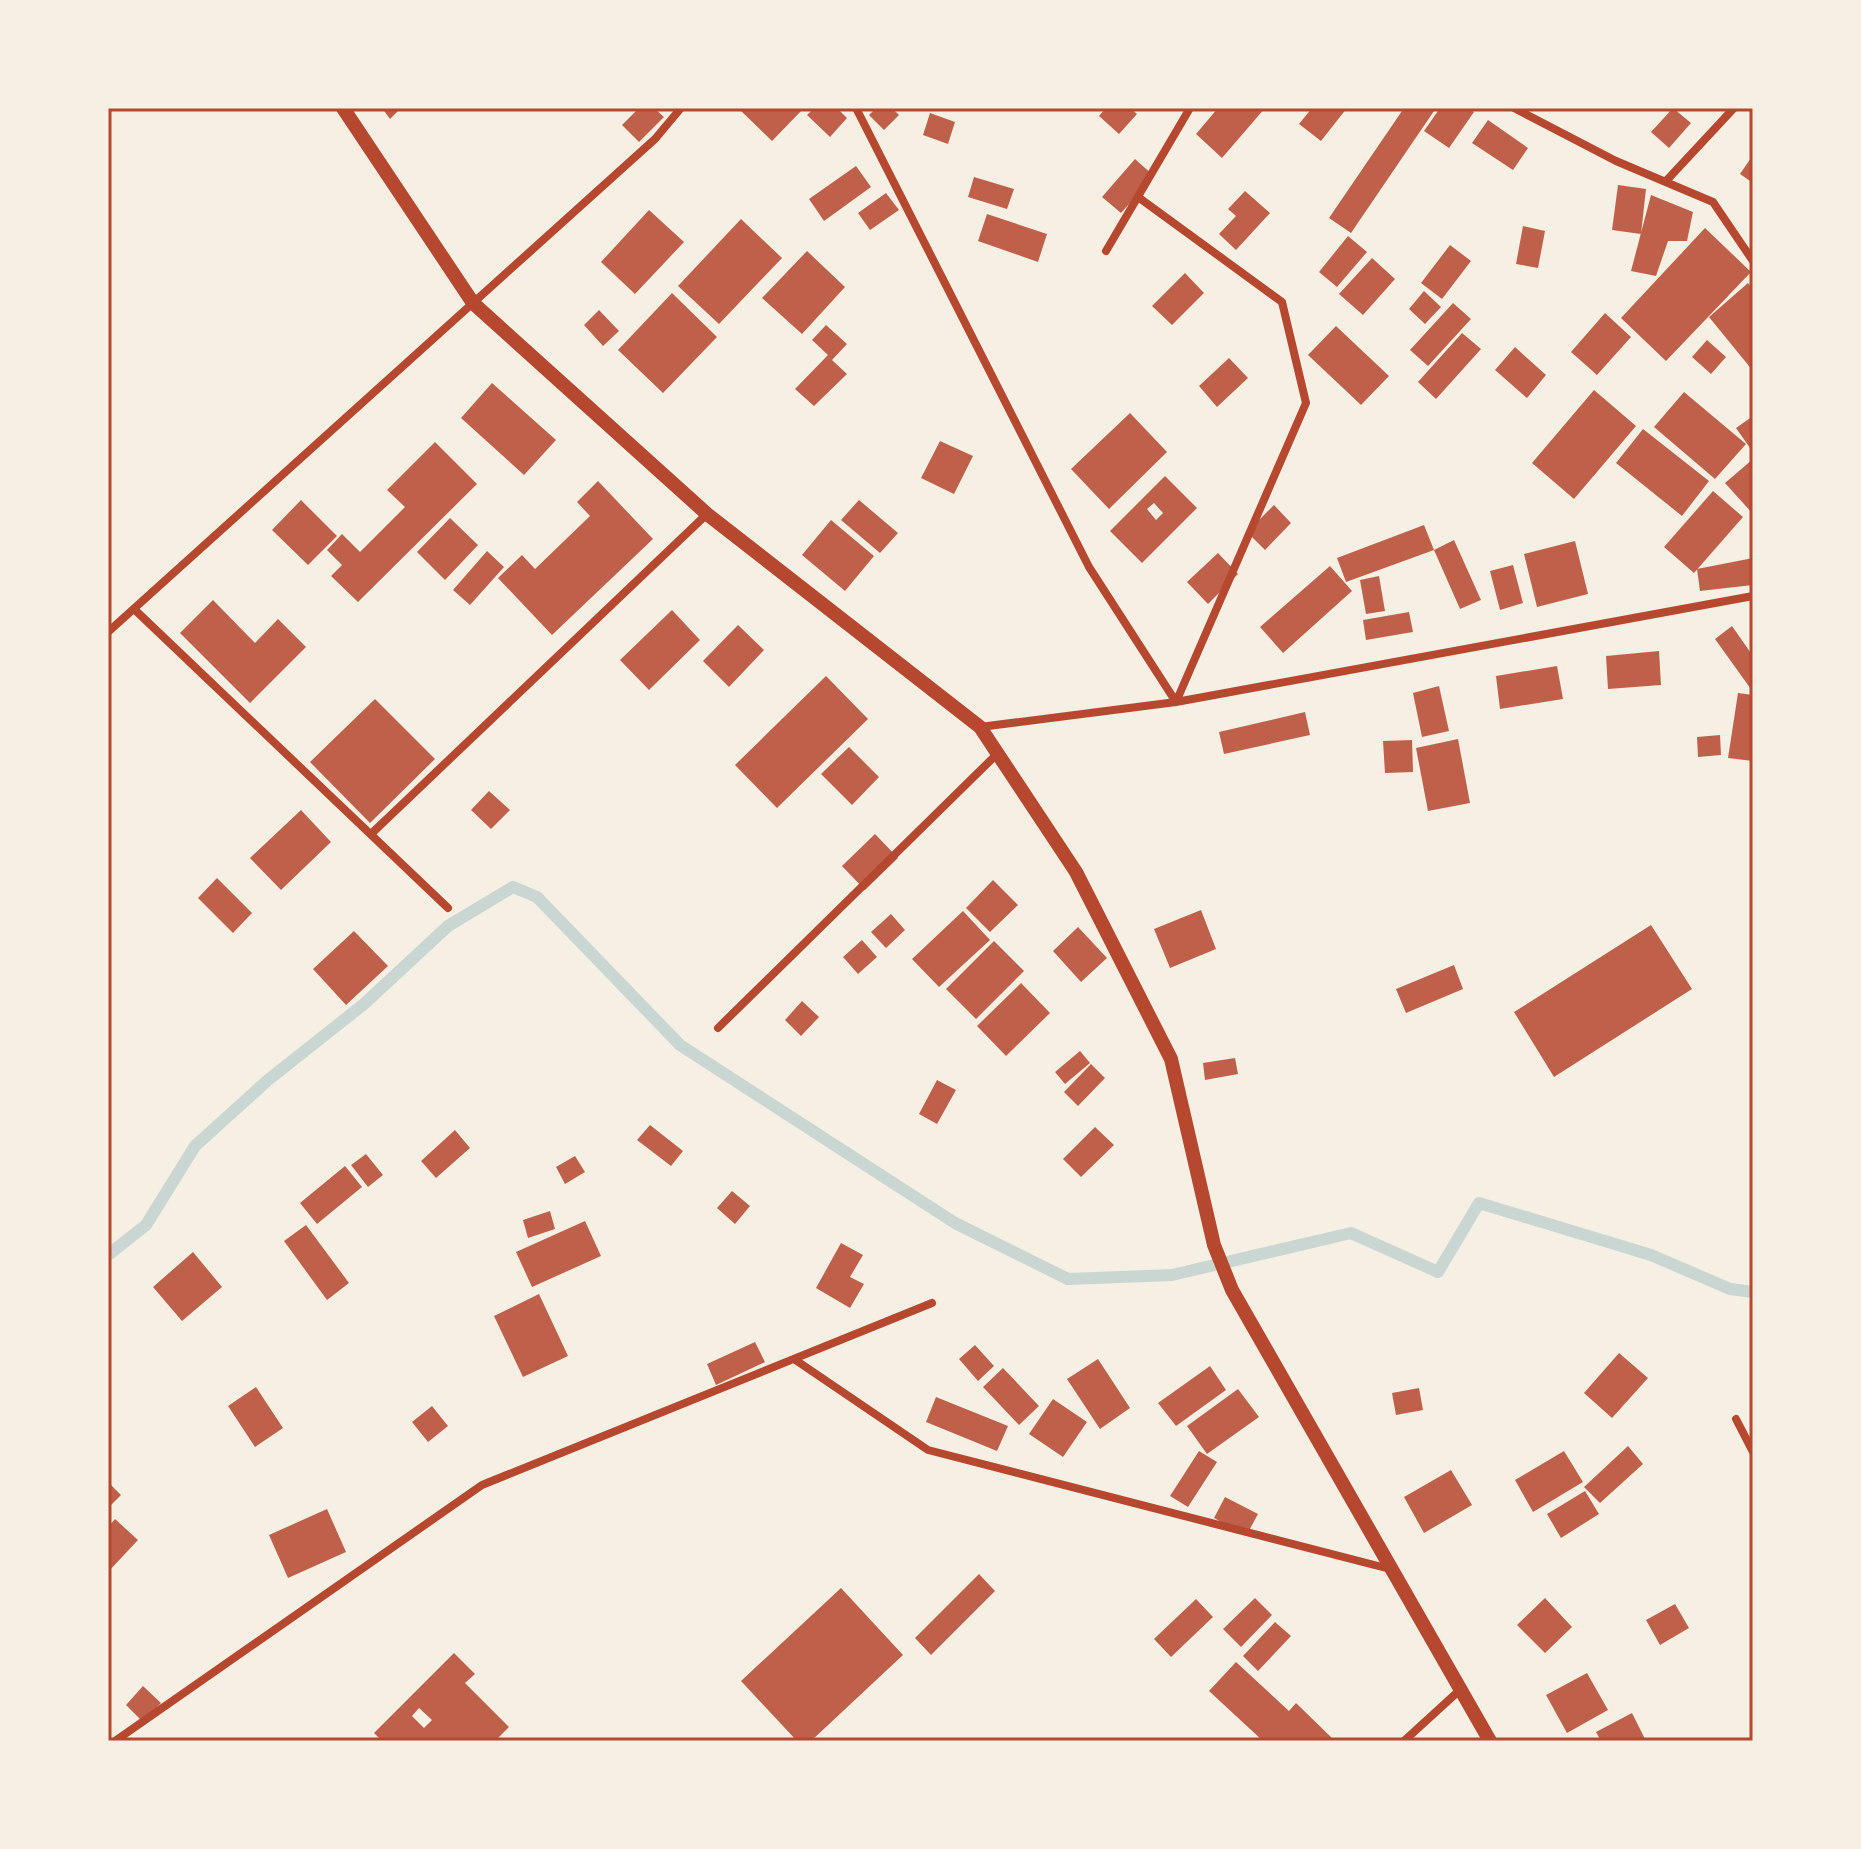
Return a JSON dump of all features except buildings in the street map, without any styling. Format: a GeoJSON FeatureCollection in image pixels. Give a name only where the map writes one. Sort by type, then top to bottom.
{"type":"FeatureCollection","features":[{"type":"Feature","properties":{"kind":"street"},"geometry":{"type":"LineString","coordinates":[[343,108],[473,303],[707,514],[980,727],[1076,872],[1171,1059],[1214,1245],[1232,1290],[1490,1741]]}},
{"type":"Feature","properties":{"kind":"street"},"geometry":{"type":"LineString","coordinates":[[108,632],[655,139],[681,108]]}},
{"type":"Feature","properties":{"kind":"street"},"geometry":{"type":"LineString","coordinates":[[856,108],[1089,567],[1176,702]]}},
{"type":"Feature","properties":{"kind":"street"},"geometry":{"type":"LineString","coordinates":[[1106,251],[1190,108]]}},
{"type":"Feature","properties":{"kind":"street"},"geometry":{"type":"LineString","coordinates":[[1514,108],[1616,161],[1713,202],[1753,261]]}},
{"type":"Feature","properties":{"kind":"street"},"geometry":{"type":"LineString","coordinates":[[1667,180],[1734,108]]}},
{"type":"Feature","properties":{"kind":"street"},"geometry":{"type":"LineString","coordinates":[[1138,197],[1282,302],[1306,403],[1176,702]]}},
{"type":"Feature","properties":{"kind":"street"},"geometry":{"type":"LineString","coordinates":[[371,834],[707,514]]}},
{"type":"Feature","properties":{"kind":"street"},"geometry":{"type":"LineString","coordinates":[[980,727],[1176,702],[1753,596]]}},
{"type":"Feature","properties":{"kind":"street"},"geometry":{"type":"LineString","coordinates":[[134,609],[448,908]]}},
{"type":"Feature","properties":{"kind":"street"},"geometry":{"type":"LineString","coordinates":[[718,1028],[998,753]]}},
{"type":"Feature","properties":{"kind":"street"},"geometry":{"type":"LineString","coordinates":[[115,1741],[482,1485],[932,1303]]}},
{"type":"Feature","properties":{"kind":"street"},"geometry":{"type":"LineString","coordinates":[[794,1359],[928,1450],[1394,1570]]}},
{"type":"Feature","properties":{"kind":"street"},"geometry":{"type":"LineString","coordinates":[[1736,1419],[1753,1452]]}},
{"type":"Feature","properties":{"kind":"street"},"geometry":{"type":"LineString","coordinates":[[1404,1741],[1462,1688]]}},
{"type":"Feature","properties":{"kind":"waterway"},"geometry":{"type":"LineString","coordinates":[[108,1255],[146,1225],[195,1146],[268,1080],[364,1004],[448,926],[513,887],[537,897],[680,1045],[955,1223],[1068,1279],[1172,1275],[1351,1233],[1438,1272],[1479,1203],[1651,1255],[1730,1289],[1753,1292]]}}]}
